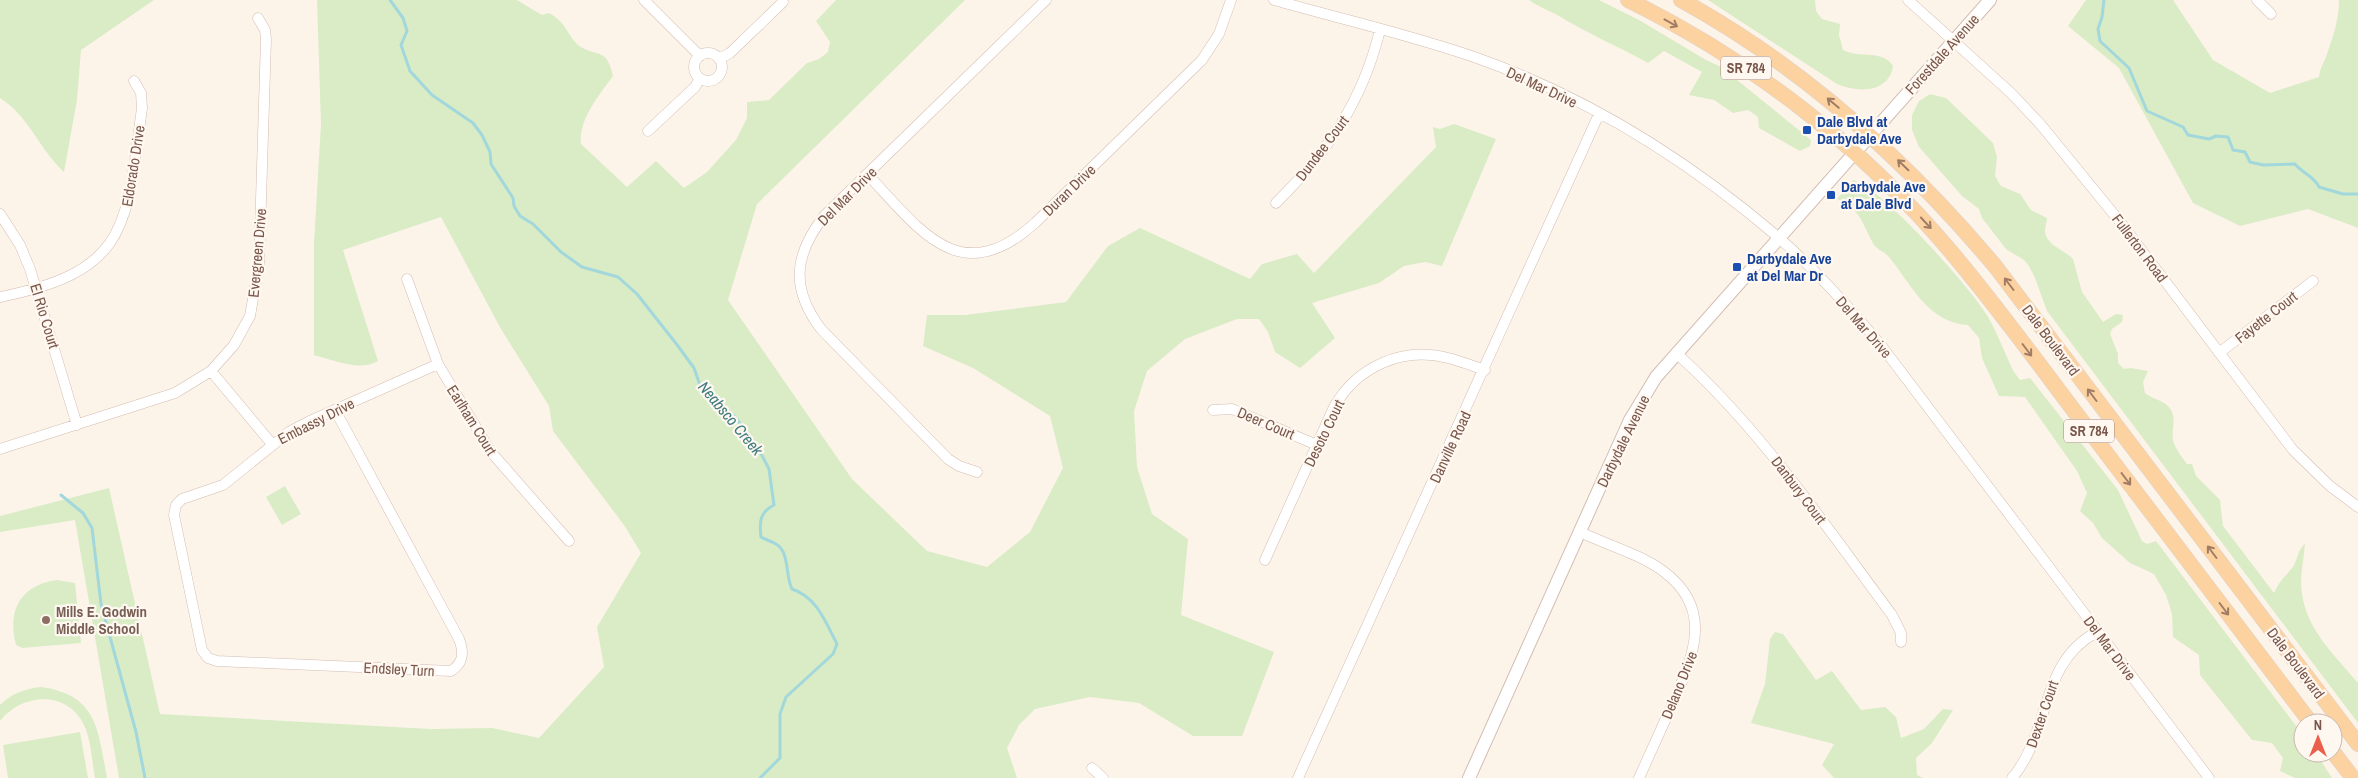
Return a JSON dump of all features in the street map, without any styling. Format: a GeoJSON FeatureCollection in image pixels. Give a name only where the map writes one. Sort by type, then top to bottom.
{"type":"FeatureCollection","features":[{"type":"Feature","properties":{"kind":"main road","name":"Dale Boulevard"},"geometry":{"type":"LineString","coordinates":[[1628,0],[1693,35],[1738,63],[1795,104],[1854,152],[1896,192],[1953,254],[2303,713]]}},
{"type":"Feature","properties":{"kind":"main road","name":"Dale Boulevard"},"geometry":{"type":"LineString","coordinates":[[1681,0],[1758,48],[1814,87],[1870,134],[1926,188],[1995,266],[2358,744]]}},
{"type":"Feature","properties":{"kind":"main road"},"geometry":{"type":"LineString","coordinates":[[2341,763],[2353,778]]}},
{"type":"Feature","properties":{"kind":"street"},"geometry":{"type":"LineString","coordinates":[[644,0],[700,56]]}},
{"type":"Feature","properties":{"kind":"street","name":"Del Mar Drive"},"geometry":{"type":"LineString","coordinates":[[977,472],[959,466],[948,458],[821,329],[806,305],[801,292],[799,266],[807,242],[825,215],[1046,0]]}},
{"type":"Feature","properties":{"kind":"street","name":"Duran Drive"},"geometry":{"type":"LineString","coordinates":[[868,175],[922,232],[944,247],[972,253],[997,249],[1009,244],[1035,223],[1202,60],[1219,34],[1231,0]]}},
{"type":"Feature","properties":{"kind":"street","name":"Del Mar Drive"},"geometry":{"type":"LineString","coordinates":[[1274,0],[1479,59],[1555,92],[1644,139],[1681,163],[1728,197],[1779,238],[1847,305],[1880,344],[2209,778]]}},
{"type":"Feature","properties":{"kind":"street","name":"Fullerton Road"},"geometry":{"type":"LineString","coordinates":[[1908,0],[2011,93],[2041,125],[2121,223],[2293,450],[2330,486],[2358,507]]}},
{"type":"Feature","properties":{"kind":"street","name":"Forestdale Avenue"},"geometry":{"type":"LineString","coordinates":[[1854,152],[1990,0]]}},
{"type":"Feature","properties":{"kind":"street"},"geometry":{"type":"LineString","coordinates":[[2257,0],[2271,14]]}},
{"type":"Feature","properties":{"kind":"street"},"geometry":{"type":"LineString","coordinates":[[720,59],[730,53],[782,2]]}},
{"type":"Feature","properties":{"kind":"street","name":"Evergreen Drive"},"geometry":{"type":"LineString","coordinates":[[0,449],[175,393],[211,371],[234,345],[244,330],[250,316],[256,290],[260,254],[266,39],[265,30],[258,18]]}},
{"type":"Feature","properties":{"kind":"street","name":"Dundee Court"},"geometry":{"type":"LineString","coordinates":[[1276,203],[1318,158],[1347,118],[1366,76],[1380,30]]}},
{"type":"Feature","properties":{"kind":"street"},"geometry":{"type":"LineString","coordinates":[[710,53],[720,59],[722,69],[718,76],[708,80],[700,78],[694,68],[700,56],[710,53]]}},
{"type":"Feature","properties":{"kind":"street"},"geometry":{"type":"LineString","coordinates":[[648,131],[695,87],[700,78]]}},
{"type":"Feature","properties":{"kind":"street","name":"Eldorado Drive"},"geometry":{"type":"LineString","coordinates":[[0,297],[37,289],[70,276],[104,251],[118,232],[129,202],[142,108],[141,93],[134,81]]}},
{"type":"Feature","properties":{"kind":"street","name":"Danville Road"},"geometry":{"type":"LineString","coordinates":[[1298,778],[1599,114]]}},
{"type":"Feature","properties":{"kind":"street","name":"Darbydale Avenue"},"geometry":{"type":"LineString","coordinates":[[1469,778],[1638,406],[1656,377],[1676,353],[1854,152]]}},
{"type":"Feature","properties":{"kind":"street","name":"El Rio Court"},"geometry":{"type":"LineString","coordinates":[[0,214],[23,251],[37,289],[77,425]]}},
{"type":"Feature","properties":{"kind":"street","name":"Earlham Court"},"geometry":{"type":"LineString","coordinates":[[407,279],[438,364],[498,460],[569,541]]}},
{"type":"Feature","properties":{"kind":"street","name":"Fayette Court"},"geometry":{"type":"LineString","coordinates":[[2219,353],[2313,281]]}},
{"type":"Feature","properties":{"kind":"street","name":"Danbury Court"},"geometry":{"type":"LineString","coordinates":[[1676,353],[1732,406],[1775,458],[1892,615],[1901,633],[1901,642]]}},
{"type":"Feature","properties":{"kind":"street","name":"Desoto Court"},"geometry":{"type":"LineString","coordinates":[[1265,560],[1341,396],[1360,376],[1376,366],[1402,356],[1433,355],[1449,358],[1484,370]]}},
{"type":"Feature","properties":{"kind":"street","name":"Embassy Drive"},"geometry":{"type":"LineString","coordinates":[[176,505],[185,497],[223,485],[272,444],[312,420],[438,364]]}},
{"type":"Feature","properties":{"kind":"street"},"geometry":{"type":"LineString","coordinates":[[211,371],[272,444]]}},
{"type":"Feature","properties":{"kind":"street","name":"Deer Court"},"geometry":{"type":"LineString","coordinates":[[1213,410],[1232,409],[1317,445]]}},
{"type":"Feature","properties":{"kind":"street","name":"Endsley Turn"},"geometry":{"type":"LineString","coordinates":[[176,505],[175,520],[202,650],[208,658],[227,662],[448,672],[454,670],[463,656],[459,639],[335,410]]}},
{"type":"Feature","properties":{"kind":"street","name":"Delano Drive"},"geometry":{"type":"LineString","coordinates":[[1580,532],[1662,571],[1682,590],[1693,612],[1696,636],[1691,663],[1641,777]]}},
{"type":"Feature","properties":{"kind":"street","name":"Dexter Court"},"geometry":{"type":"LineString","coordinates":[[2012,778],[2034,744],[2054,678],[2061,665],[2080,643],[2097,632]]}},
{"type":"Feature","properties":{"kind":"street"},"geometry":{"type":"LineString","coordinates":[[1092,768],[1103,778]]}},
{"type":"Feature","properties":{"kind":"green space"},"geometry":{"type":"Polygon","coordinates":[[[0,0],[154,0],[81,50],[77,100],[64,172],[48,154],[26,123],[10,105],[0,98],[0,0]]]}},
{"type":"Feature","properties":{"kind":"green space"},"geometry":{"type":"Polygon","coordinates":[[[317,0],[517,0],[542,15],[549,13],[561,22],[577,44],[587,50],[601,54],[611,67],[613,76],[596,99],[586,117],[581,135],[581,144],[627,187],[656,161],[684,188],[707,172],[736,140],[747,118],[747,102],[769,100],[807,63],[819,59],[828,52],[830,42],[816,21],[836,0],[965,0],[757,204],[728,300],[852,479],[927,551],[987,567],[1030,532],[1063,468],[1050,416],[973,368],[923,346],[927,315],[965,315],[1066,302],[1108,246],[1140,228],[1250,279],[1262,264],[1297,254],[1314,273],[1436,147],[1433,127],[1440,129],[1454,124],[1496,139],[1442,266],[1425,262],[1404,266],[1379,283],[1312,303],[1335,338],[1300,368],[1275,352],[1268,332],[1259,319],[1237,319],[1185,339],[1147,371],[1134,411],[1137,467],[1152,514],[1188,539],[1181,615],[1274,652],[1242,736],[1193,736],[1139,703],[1090,697],[1035,709],[1019,725],[1007,748],[1017,778],[119,778],[75,520],[0,532],[0,516],[109,488],[160,714],[430,729],[492,728],[539,738],[604,667],[597,627],[641,553],[624,525],[553,431],[549,406],[501,329],[441,217],[343,250],[378,361],[371,364],[355,365],[314,355],[314,243],[321,124],[317,0]]]}},
{"type":"Feature","properties":{"kind":"green space"},"geometry":{"type":"Polygon","coordinates":[[[1529,0],[1599,0],[1639,20],[1721,67],[1811,140],[1810,146],[1800,151],[1759,128],[1758,117],[1748,110],[1733,113],[1714,100],[1689,95],[1702,72],[1664,51],[1648,63],[1529,0]]]}},
{"type":"Feature","properties":{"kind":"green space"},"geometry":{"type":"Polygon","coordinates":[[[1708,0],[1815,0],[1816,11],[1822,19],[1840,24],[1839,35],[1843,50],[1850,53],[1883,58],[1893,66],[1890,75],[1886,81],[1871,89],[1854,89],[1837,84],[1708,0]]]}},
{"type":"Feature","properties":{"kind":"green space"},"geometry":{"type":"Polygon","coordinates":[[[2086,0],[2173,0],[2213,60],[2270,93],[2319,77],[2336,26],[2339,0],[2358,0],[2358,228],[2308,209],[2240,226],[2193,203],[2119,68],[2068,26],[2086,0]]]}},
{"type":"Feature","properties":{"kind":"green space"},"geometry":{"type":"Polygon","coordinates":[[[1930,94],[1946,98],[1993,143],[1997,157],[1995,176],[2001,186],[2020,194],[2031,210],[2047,218],[2045,228],[2048,240],[2073,259],[2082,292],[2103,322],[2116,314],[2123,315],[2122,322],[2112,329],[2110,334],[2118,354],[2118,363],[2124,369],[2131,368],[2148,371],[2143,382],[2145,393],[2166,404],[2171,410],[2173,414],[2173,440],[2177,450],[2187,464],[2192,464],[2196,476],[2220,500],[2223,526],[2274,593],[2280,582],[2294,565],[2300,549],[2305,544],[2301,583],[2307,613],[2320,638],[2358,683],[2358,723],[2047,311],[2029,266],[2024,260],[2006,249],[1982,218],[1979,209],[1962,196],[1919,147],[1912,130],[1912,115],[1919,101],[1930,94]]]}},
{"type":"Feature","properties":{"kind":"green space"},"geometry":{"type":"Polygon","coordinates":[[[1853,180],[1866,187],[1904,219],[1946,263],[1988,317],[2014,372],[2020,380],[2030,378],[2118,490],[2142,541],[2147,544],[2156,541],[2293,722],[2293,763],[2322,763],[2332,778],[2295,778],[2280,771],[2283,758],[2272,743],[2252,740],[2200,675],[2199,655],[2173,637],[2172,614],[2166,595],[2154,574],[2130,563],[2102,538],[2093,523],[2080,511],[2087,493],[2077,471],[2025,397],[1999,396],[1982,358],[1979,338],[1968,325],[1954,323],[1931,310],[1913,290],[1889,257],[1874,245],[1856,212],[1837,199],[1853,180]]]}},
{"type":"Feature","properties":{"kind":"green space"},"geometry":{"type":"Polygon","coordinates":[[[285,486],[301,514],[282,525],[266,497],[285,486]]]}},
{"type":"Feature","properties":{"kind":"green space"},"geometry":{"type":"Polygon","coordinates":[[[57,580],[75,583],[81,643],[22,648],[16,645],[13,621],[19,602],[34,587],[57,580]]]}},
{"type":"Feature","properties":{"kind":"green space"},"geometry":{"type":"Polygon","coordinates":[[[1775,632],[1783,634],[1816,680],[1832,671],[1861,710],[1885,707],[1896,717],[1901,738],[1924,729],[1943,709],[1953,710],[1932,743],[1916,758],[1917,775],[1923,778],[1834,778],[1822,765],[1834,744],[1751,723],[1765,684],[1770,639],[1775,632]]]}},
{"type":"Feature","properties":{"kind":"green space"},"geometry":{"type":"Polygon","coordinates":[[[41,687],[60,691],[74,698],[85,707],[97,730],[107,778],[95,778],[90,744],[84,725],[67,706],[56,701],[44,699],[32,701],[20,705],[0,721],[0,705],[9,697],[19,692],[41,687]]]}},
{"type":"Feature","properties":{"kind":"green space"},"geometry":{"type":"Polygon","coordinates":[[[80,732],[88,778],[8,778],[3,745],[80,732]]]}},
{"type":"Feature","properties":{"kind":"waterway","name":"Neabsco Creek"},"geometry":{"type":"LineString","coordinates":[[390,0],[403,18],[407,31],[401,45],[410,71],[432,95],[473,123],[482,135],[490,152],[491,164],[513,198],[514,206],[520,216],[533,224],[561,252],[582,267],[618,277],[637,294],[694,368],[701,388],[711,394],[734,416],[756,444],[769,469],[774,505],[763,514],[760,527],[761,537],[780,548],[785,558],[792,589],[801,593],[814,604],[825,619],[837,644],[833,654],[786,697],[780,714],[780,758],[760,778]]}},
{"type":"Feature","properties":{"kind":"waterway"},"geometry":{"type":"LineString","coordinates":[[2104,0],[2098,29],[2100,41],[2129,68],[2147,111],[2183,127],[2188,135],[2209,139],[2216,136],[2228,137],[2233,150],[2245,152],[2250,162],[2263,165],[2295,164],[2314,180],[2319,187],[2343,194],[2358,194]]}},
{"type":"Feature","properties":{"kind":"waterway"},"geometry":{"type":"LineString","coordinates":[[61,495],[83,513],[92,528],[101,604],[136,732],[145,778]]}},
{"type":"Feature","properties":{"kind":"place","name":"Dale Blvd at Darbydale Ave"},"geometry":{"type":"Point","coordinates":[1807,130]}},
{"type":"Feature","properties":{"kind":"place","name":"Darbydale Ave at Dale Blvd"},"geometry":{"type":"Point","coordinates":[1831,195]}},
{"type":"Feature","properties":{"kind":"place","name":"Darbydale Ave at Del Mar Dr"},"geometry":{"type":"Point","coordinates":[1737,267]}},
{"type":"Feature","properties":{"kind":"place","name":"Mills E. Godwin Middle School"},"geometry":{"type":"Point","coordinates":[46,620]}}]}
